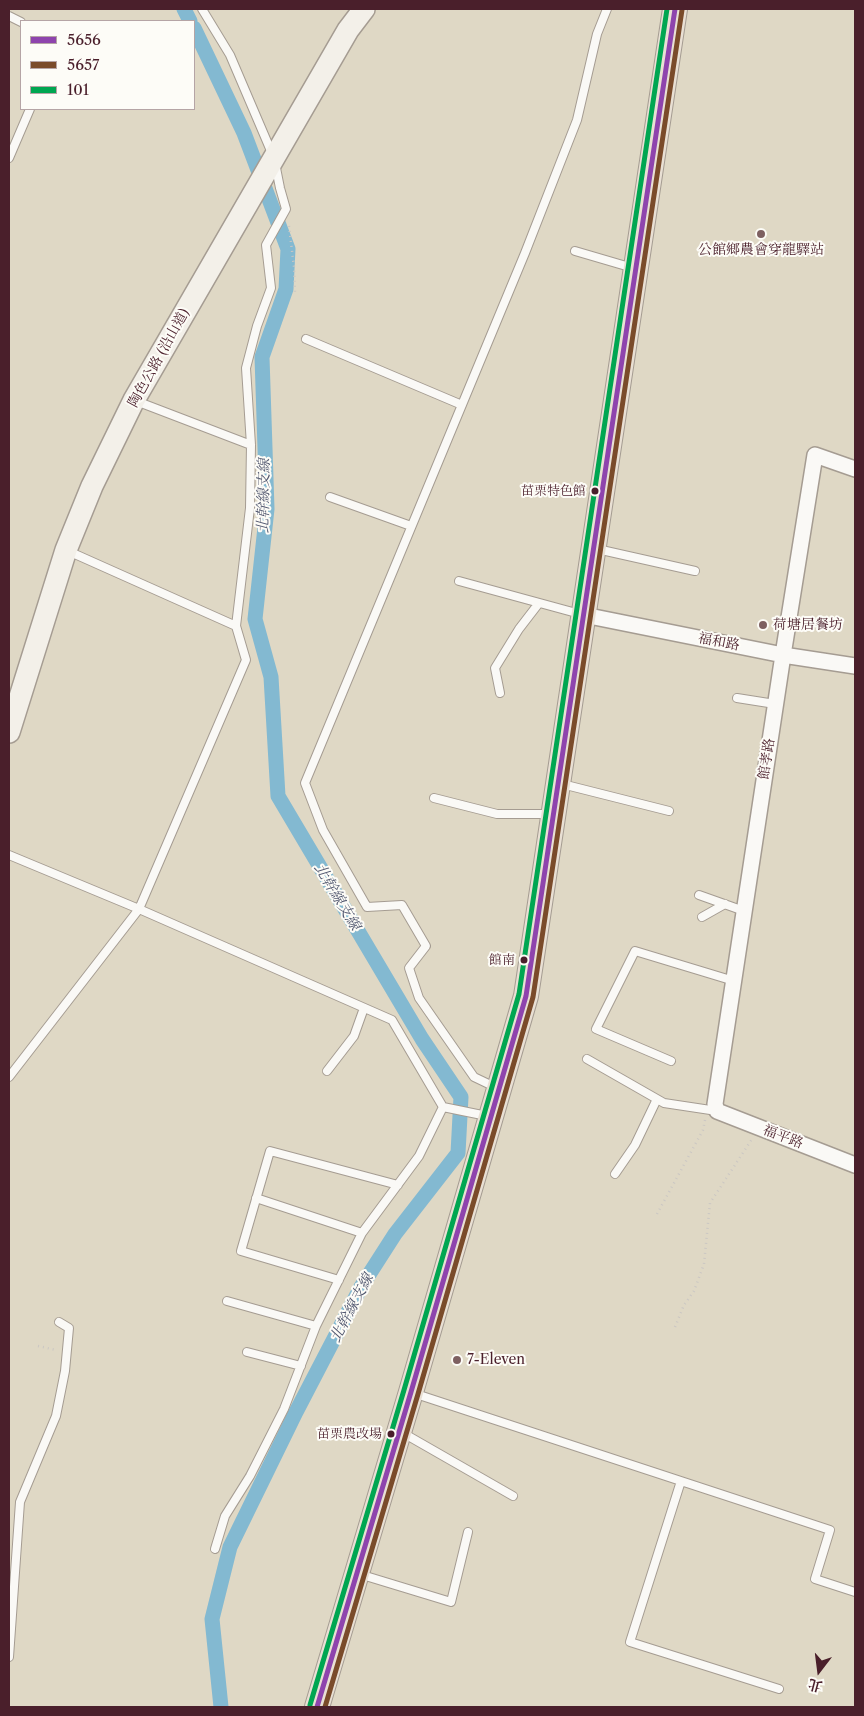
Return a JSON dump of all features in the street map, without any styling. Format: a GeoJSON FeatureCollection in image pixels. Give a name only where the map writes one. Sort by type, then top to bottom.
{"type":"FeatureCollection","features":[{"type":"Feature","properties":{"kind":"main road","name":"陶色公路 (沿山道)"},"geometry":{"type":"LineString","coordinates":[[9,732],[66,550],[92,486],[134,400],[348,30],[364,9]]}},
{"type":"Feature","properties":{"kind":"main road"},"geometry":{"type":"LineString","coordinates":[[317,1707],[492,1117],[526,996],[675,9]]}},
{"type":"Feature","properties":{"kind":"street","name":"館孝路"},"geometry":{"type":"LineString","coordinates":[[713,1108],[815,455],[855,469]]}},
{"type":"Feature","properties":{"kind":"street","name":"福和路"},"geometry":{"type":"LineString","coordinates":[[584,615],[783,655],[855,666]]}},
{"type":"Feature","properties":{"kind":"street","name":"福平路"},"geometry":{"type":"LineString","coordinates":[[713,1108],[855,1165]]}},
{"type":"Feature","properties":{"kind":"lane"},"geometry":{"type":"LineString","coordinates":[[9,1077],[140,909],[246,660],[236,626],[250,508],[251,445],[246,368],[257,326],[271,288],[266,245],[286,211],[274,158],[230,55],[202,9]]}},
{"type":"Feature","properties":{"kind":"lane"},"geometry":{"type":"LineString","coordinates":[[500,1089],[474,1077],[419,998],[409,968],[426,946],[402,905],[367,907],[323,830],[305,783],[521,262],[577,120],[597,34],[607,9]]}},
{"type":"Feature","properties":{"kind":"lane"},"geometry":{"type":"LineString","coordinates":[[9,158],[30,110]]}},
{"type":"Feature","properties":{"kind":"lane"},"geometry":{"type":"LineString","coordinates":[[575,251],[636,268]]}},
{"type":"Feature","properties":{"kind":"lane"},"geometry":{"type":"LineString","coordinates":[[306,339],[462,404]]}},
{"type":"Feature","properties":{"kind":"lane"},"geometry":{"type":"LineString","coordinates":[[134,400],[251,445]]}},
{"type":"Feature","properties":{"kind":"lane"},"geometry":{"type":"LineString","coordinates":[[330,497],[411,526]]}},
{"type":"Feature","properties":{"kind":"lane"},"geometry":{"type":"LineString","coordinates":[[594,548],[695,571]]}},
{"type":"Feature","properties":{"kind":"lane"},"geometry":{"type":"LineString","coordinates":[[66,550],[236,626]]}},
{"type":"Feature","properties":{"kind":"lane"},"geometry":{"type":"LineString","coordinates":[[459,581],[584,615]]}},
{"type":"Feature","properties":{"kind":"lane"},"geometry":{"type":"LineString","coordinates":[[500,693],[495,668],[519,629],[538,603]]}},
{"type":"Feature","properties":{"kind":"lane"},"geometry":{"type":"LineString","coordinates":[[737,698],[775,704]]}},
{"type":"Feature","properties":{"kind":"lane"},"geometry":{"type":"LineString","coordinates":[[559,783],[669,811]]}},
{"type":"Feature","properties":{"kind":"lane"},"geometry":{"type":"LineString","coordinates":[[434,798],[497,814],[554,814]]}},
{"type":"Feature","properties":{"kind":"lane"},"geometry":{"type":"LineString","coordinates":[[9,855],[140,909],[392,1020],[443,1107],[492,1117]]}},
{"type":"Feature","properties":{"kind":"lane"},"geometry":{"type":"LineString","coordinates":[[699,894],[744,911]]}},
{"type":"Feature","properties":{"kind":"lane"},"geometry":{"type":"LineString","coordinates":[[702,917],[725,904]]}},
{"type":"Feature","properties":{"kind":"lane"},"geometry":{"type":"LineString","coordinates":[[671,1061],[596,1029],[636,951],[734,980]]}},
{"type":"Feature","properties":{"kind":"lane"},"geometry":{"type":"LineString","coordinates":[[327,1071],[354,1036],[364,1008]]}},
{"type":"Feature","properties":{"kind":"lane"},"geometry":{"type":"LineString","coordinates":[[587,1059],[664,1103],[713,1108]]}},
{"type":"Feature","properties":{"kind":"lane"},"geometry":{"type":"LineString","coordinates":[[615,1174],[635,1144],[657,1099]]}},
{"type":"Feature","properties":{"kind":"lane"},"geometry":{"type":"LineString","coordinates":[[214,1549],[225,1516],[250,1476],[284,1409],[316,1326],[362,1233],[418,1156],[443,1107]]}},
{"type":"Feature","properties":{"kind":"lane"},"geometry":{"type":"LineString","coordinates":[[339,1280],[242,1251],[270,1152],[398,1185]]}},
{"type":"Feature","properties":{"kind":"lane"},"geometry":{"type":"LineString","coordinates":[[256,1198],[362,1233]]}},
{"type":"Feature","properties":{"kind":"lane"},"geometry":{"type":"LineString","coordinates":[[227,1301],[316,1326]]}},
{"type":"Feature","properties":{"kind":"lane"},"geometry":{"type":"LineString","coordinates":[[9,1657],[20,1502],[56,1416],[65,1371],[69,1328],[59,1322]]}},
{"type":"Feature","properties":{"kind":"lane"},"geometry":{"type":"LineString","coordinates":[[247,1352],[300,1366]]}},
{"type":"Feature","properties":{"kind":"lane"},"geometry":{"type":"LineString","coordinates":[[411,1392],[830,1530],[815,1579],[855,1592]]}},
{"type":"Feature","properties":{"kind":"lane"},"geometry":{"type":"LineString","coordinates":[[399,1431],[513,1496]]}},
{"type":"Feature","properties":{"kind":"lane"},"geometry":{"type":"LineString","coordinates":[[682,1481],[630,1642],[779,1689]]}},
{"type":"Feature","properties":{"kind":"lane"},"geometry":{"type":"LineString","coordinates":[[357,1574],[450,1602],[468,1532]]}},
{"type":"Feature","properties":{"kind":"path"},"geometry":{"type":"LineString","coordinates":[[286,211],[292,241],[295,294]]}},
{"type":"Feature","properties":{"kind":"path"},"geometry":{"type":"LineString","coordinates":[[657,1214],[713,1108]]}},
{"type":"Feature","properties":{"kind":"path"},"geometry":{"type":"LineString","coordinates":[[675,1327],[684,1304],[694,1291],[704,1264],[710,1203],[760,1128]]}},
{"type":"Feature","properties":{"kind":"path"},"geometry":{"type":"LineString","coordinates":[[38,1346],[67,1352]]}},
{"type":"Feature","properties":{"kind":"waterway","name":"北幹線支線"},"geometry":{"type":"LineString","coordinates":[[184,9],[190,20]]}},
{"type":"Feature","properties":{"kind":"waterway","name":"北幹線支線"},"geometry":{"type":"LineString","coordinates":[[195,30],[244,133],[288,249],[286,289],[262,357],[267,509],[255,619],[271,677],[278,796],[422,1039],[461,1097],[458,1153],[395,1234],[361,1287],[296,1412],[230,1547],[212,1619],[221,1707]]}},
{"type":"Feature","properties":{"kind":"transit line","name":"101"},"geometry":{"type":"LineString","coordinates":[[310,1705],[519,994],[667,9]]}},
{"type":"Feature","properties":{"kind":"transit line","name":"5656"},"geometry":{"type":"LineString","coordinates":[[317,1707],[526,996],[675,9]]}},
{"type":"Feature","properties":{"kind":"transit line","name":"5657"},"geometry":{"type":"LineString","coordinates":[[325,1707],[533,997],[682,10]]}},
{"type":"Feature","properties":{"kind":"place","name":"公館鄉農會穿龍驛站"},"geometry":{"type":"Point","coordinates":[761,234]}},
{"type":"Feature","properties":{"kind":"place","name":"苗栗特色館"},"geometry":{"type":"Point","coordinates":[595,491]}},
{"type":"Feature","properties":{"kind":"place","name":"荷塘居餐坊"},"geometry":{"type":"Point","coordinates":[763,625]}},
{"type":"Feature","properties":{"kind":"place","name":"館南"},"geometry":{"type":"Point","coordinates":[524,960]}},
{"type":"Feature","properties":{"kind":"place","name":"7-Eleven"},"geometry":{"type":"Point","coordinates":[457,1360]}},
{"type":"Feature","properties":{"kind":"place","name":"苗栗農改場"},"geometry":{"type":"Point","coordinates":[391,1434]}}]}
